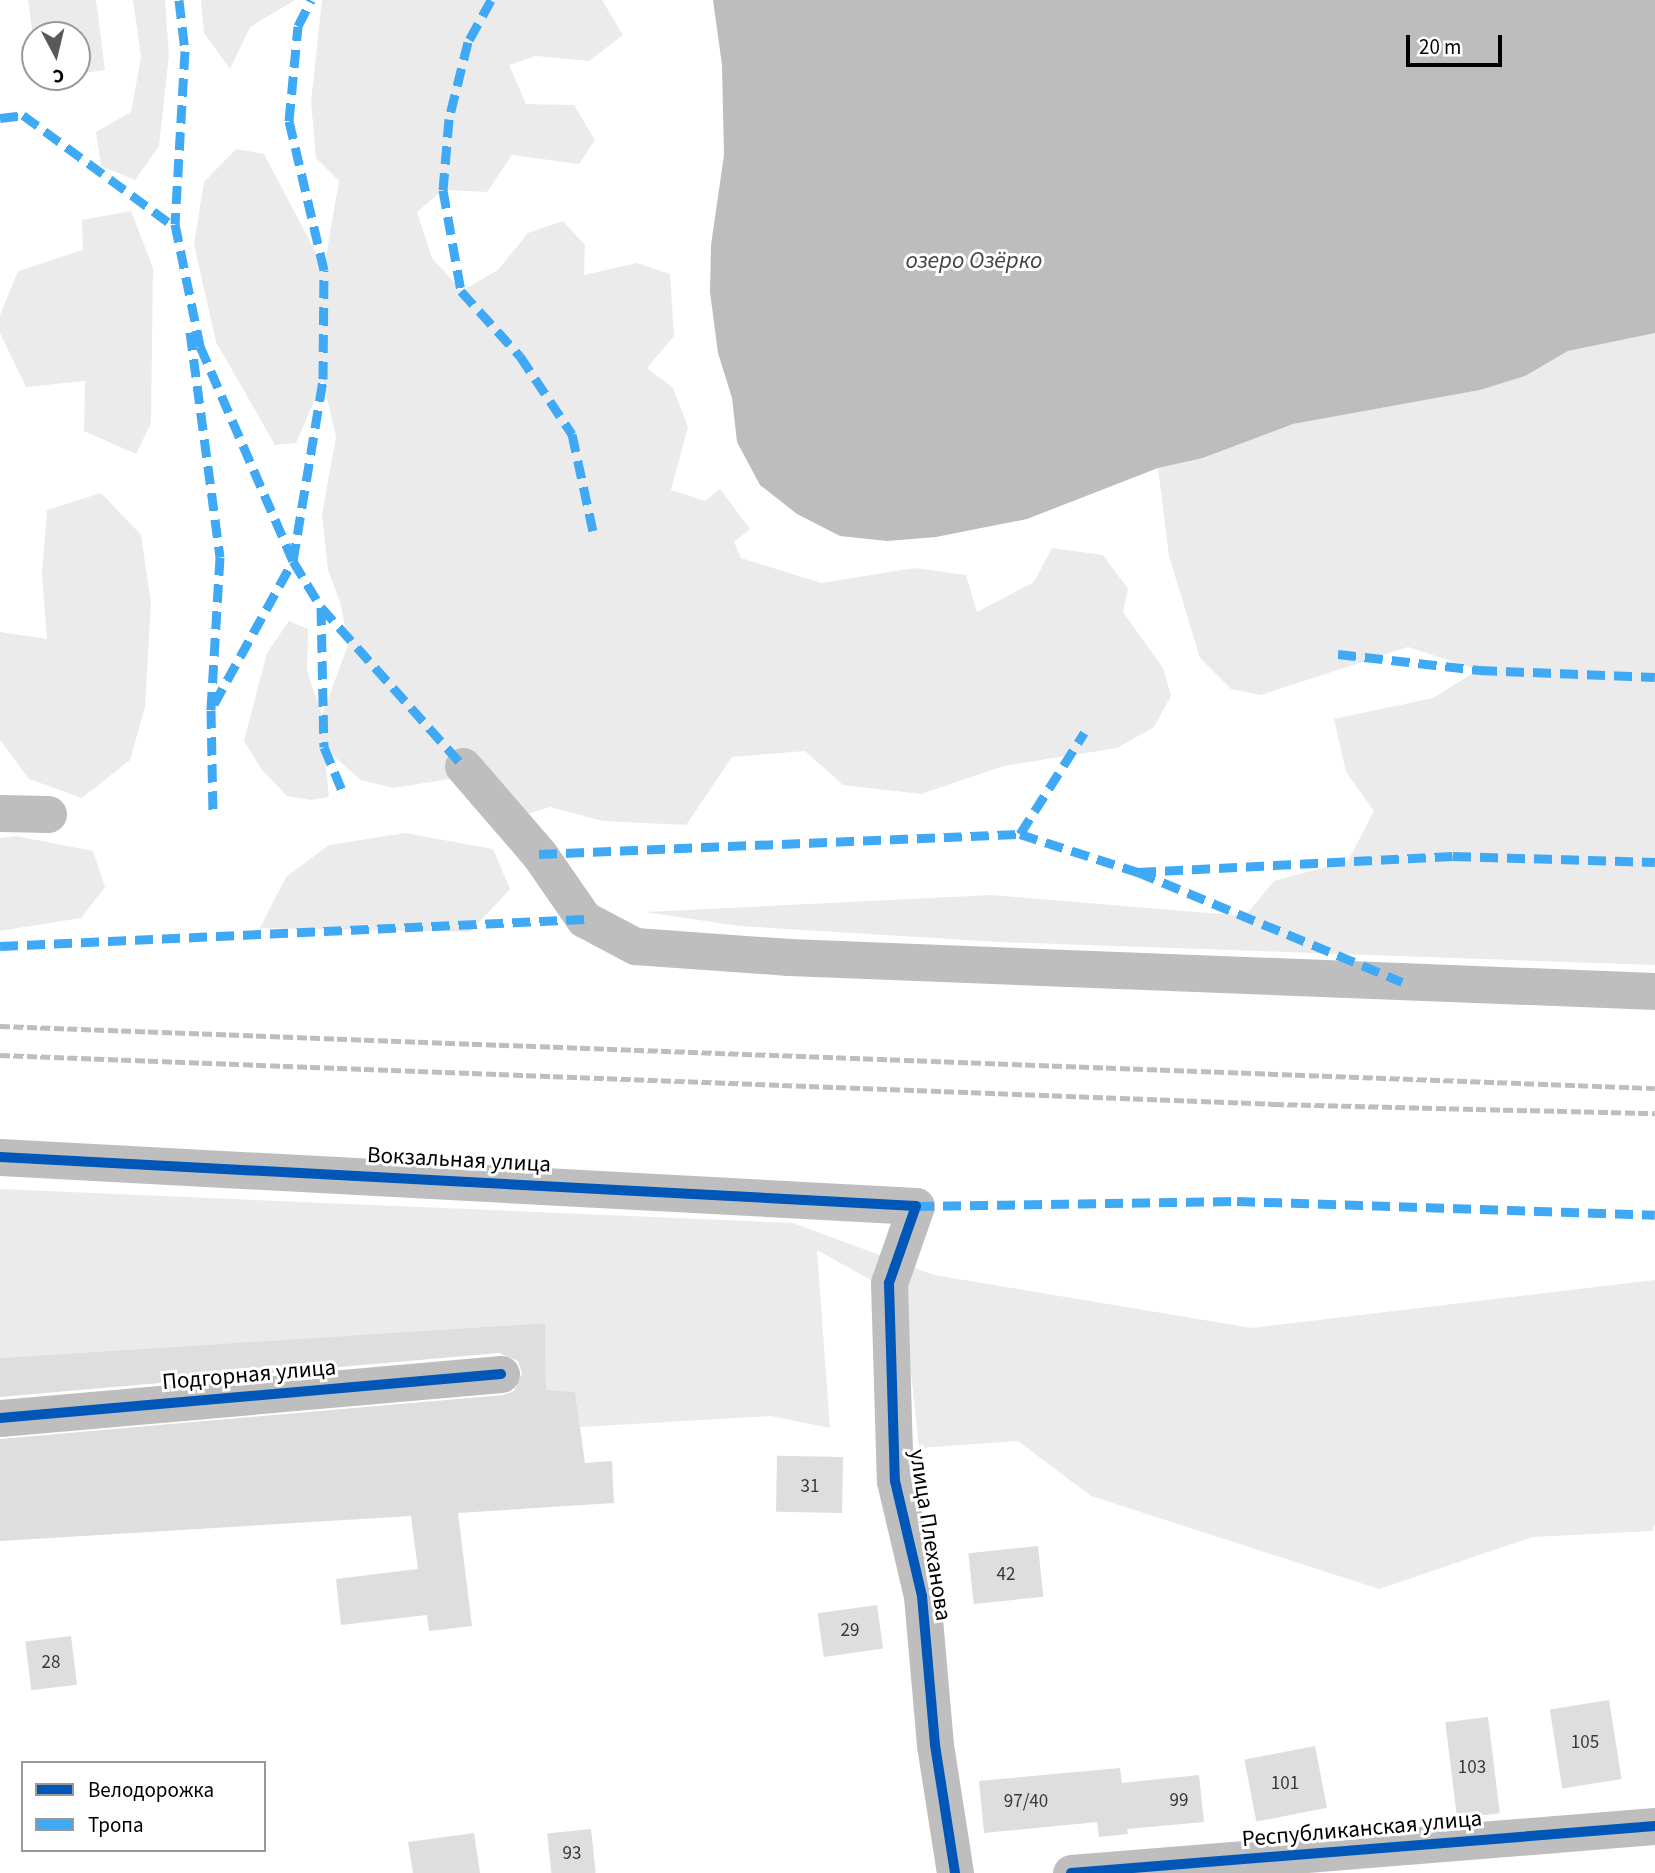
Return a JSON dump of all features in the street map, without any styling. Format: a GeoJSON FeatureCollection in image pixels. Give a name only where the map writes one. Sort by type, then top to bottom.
{"type":"FeatureCollection","features":[{"type":"Feature","properties":{"kind":"street"},"geometry":{"type":"LineString","coordinates":[[463,766],[539,854],[584,919],[635,946],[803,957],[1655,991]]}},
{"type":"Feature","properties":{"kind":"street"},"geometry":{"type":"LineString","coordinates":[[0,813],[48,814]]}},
{"type":"Feature","properties":{"kind":"street","name":"Вокзальная улица"},"geometry":{"type":"LineString","coordinates":[[0,1157],[916,1206]]}},
{"type":"Feature","properties":{"kind":"street","name":"улица Плеханова"},"geometry":{"type":"LineString","coordinates":[[916,1206],[888,1283],[895,1481],[922,1596],[935,1745],[955,1873]]}},
{"type":"Feature","properties":{"kind":"street","name":"Подгорная улица"},"geometry":{"type":"LineString","coordinates":[[0,1418],[501,1374]]}},
{"type":"Feature","properties":{"kind":"street","name":"Республиканская улица"},"geometry":{"type":"LineString","coordinates":[[1072,1873],[1655,1826]]}},
{"type":"Feature","properties":{"kind":"shaded area"},"geometry":{"type":"Polygon","coordinates":[[[28,0],[96,0],[105,70],[91,72],[91,21],[31,21],[28,0]]]}},
{"type":"Feature","properties":{"kind":"shaded area"},"geometry":{"type":"Polygon","coordinates":[[[133,0],[165,0],[169,54],[159,146],[135,180],[101,166],[96,132],[131,112],[141,57],[133,0]]]}},
{"type":"Feature","properties":{"kind":"shaded area"},"geometry":{"type":"Polygon","coordinates":[[[201,0],[295,0],[250,27],[230,69],[204,33],[201,0]]]}},
{"type":"Feature","properties":{"kind":"shaded area"},"geometry":{"type":"Polygon","coordinates":[[[322,0],[602,0],[623,35],[589,61],[536,56],[509,65],[526,104],[574,105],[595,140],[579,164],[512,155],[487,192],[443,190],[417,212],[432,258],[462,291],[498,270],[528,233],[563,221],[585,245],[584,275],[637,263],[670,274],[674,336],[647,368],[673,388],[688,427],[671,490],[705,501],[720,489],[750,529],[734,542],[741,558],[821,583],[915,568],[966,575],[977,612],[1034,582],[1052,548],[1103,555],[1128,589],[1123,612],[1163,668],[1171,696],[1154,727],[1117,748],[1004,766],[921,794],[843,785],[805,751],[732,757],[686,825],[603,821],[550,807],[524,815],[467,776],[394,788],[361,780],[324,748],[329,797],[310,800],[287,796],[262,770],[244,741],[267,653],[289,621],[308,629],[307,671],[322,715],[348,645],[341,605],[328,570],[322,514],[336,437],[323,380],[296,443],[275,445],[216,342],[194,244],[204,182],[236,149],[264,154],[324,268],[339,181],[316,158],[311,102],[322,0]]]}},
{"type":"Feature","properties":{"kind":"shaded area"},"geometry":{"type":"Polygon","coordinates":[[[131,211],[153,268],[151,423],[136,454],[84,431],[85,381],[26,387],[0,333],[0,315],[18,271],[83,250],[82,220],[131,211]]]}},
{"type":"Feature","properties":{"kind":"shaded area"},"geometry":{"type":"Polygon","coordinates":[[[1655,333],[1655,965],[999,942],[739,926],[645,912],[992,895],[1245,916],[1274,881],[1348,861],[1374,811],[1346,772],[1334,719],[1433,698],[1478,670],[1408,647],[1261,695],[1231,689],[1200,658],[1169,556],[1158,468],[1204,458],[1293,424],[1480,390],[1525,376],[1568,351],[1655,333]]]}},
{"type":"Feature","properties":{"kind":"shaded area"},"geometry":{"type":"Polygon","coordinates":[[[101,493],[141,535],[151,603],[145,707],[130,760],[82,798],[29,779],[0,740],[0,632],[47,639],[42,575],[47,510],[101,493]]]}},
{"type":"Feature","properties":{"kind":"shaded area"},"geometry":{"type":"Polygon","coordinates":[[[405,833],[493,849],[510,889],[470,932],[260,928],[286,877],[329,845],[405,833]]]}},
{"type":"Feature","properties":{"kind":"shaded area"},"geometry":{"type":"Polygon","coordinates":[[[16,836],[93,851],[105,887],[81,918],[0,931],[0,838],[16,836]]]}},
{"type":"Feature","properties":{"kind":"shaded area"},"geometry":{"type":"Polygon","coordinates":[[[0,1189],[793,1223],[934,1275],[1252,1328],[1655,1280],[1655,1524],[1652,1531],[1533,1537],[1379,1589],[1091,1496],[1018,1441],[919,1448],[903,1298],[817,1250],[830,1428],[771,1416],[580,1427],[575,1392],[546,1390],[545,1323],[0,1358],[0,1189]]]}},
{"type":"Feature","properties":{"kind":"water","name":"озеро Озёрко"},"geometry":{"type":"Polygon","coordinates":[[[713,0],[1655,0],[1655,333],[1568,351],[1525,376],[1480,390],[1293,424],[1203,458],[1158,468],[1027,519],[936,537],[887,541],[840,536],[797,514],[760,485],[737,442],[732,398],[718,353],[710,292],[711,245],[724,155],[722,65],[713,0]]]}},
{"type":"Feature","properties":{"kind":"building"},"geometry":{"type":"Polygon","coordinates":[[[545,1323],[546,1390],[575,1392],[585,1463],[612,1461],[614,1503],[458,1513],[472,1626],[429,1631],[427,1615],[341,1625],[336,1579],[418,1569],[411,1516],[0,1541],[0,1439],[503,1395],[514,1391],[522,1373],[518,1361],[499,1353],[0,1397],[0,1358],[545,1323]]]}},
{"type":"Feature","properties":{"kind":"building"},"geometry":{"type":"Polygon","coordinates":[[[777,1456],[843,1457],[842,1513],[776,1512],[777,1456]]]}},
{"type":"Feature","properties":{"kind":"building"},"geometry":{"type":"Polygon","coordinates":[[[1038,1546],[1043,1597],[974,1604],[968,1553],[1038,1546]]]}},
{"type":"Feature","properties":{"kind":"building"},"geometry":{"type":"Polygon","coordinates":[[[877,1605],[883,1649],[824,1657],[818,1613],[877,1605]]]}},
{"type":"Feature","properties":{"kind":"building"},"geometry":{"type":"Polygon","coordinates":[[[71,1636],[77,1685],[31,1690],[25,1642],[71,1636]]]}},
{"type":"Feature","properties":{"kind":"building"},"geometry":{"type":"Polygon","coordinates":[[[1609,1700],[1622,1779],[1562,1788],[1550,1709],[1609,1700]]]}},
{"type":"Feature","properties":{"kind":"building"},"geometry":{"type":"Polygon","coordinates":[[[1488,1717],[1500,1813],[1457,1819],[1445,1722],[1488,1717]]]}},
{"type":"Feature","properties":{"kind":"building"},"geometry":{"type":"Polygon","coordinates":[[[1315,1746],[1327,1808],[1256,1822],[1244,1760],[1315,1746]]]}},
{"type":"Feature","properties":{"kind":"building"},"geometry":{"type":"Polygon","coordinates":[[[1120,1768],[1122,1783],[1199,1775],[1204,1822],[1127,1829],[1128,1834],[1099,1837],[1097,1822],[984,1833],[979,1781],[1120,1768]]]}},
{"type":"Feature","properties":{"kind":"building"},"geometry":{"type":"Polygon","coordinates":[[[591,1829],[596,1873],[551,1873],[547,1834],[591,1829]]]}},
{"type":"Feature","properties":{"kind":"building"},"geometry":{"type":"Polygon","coordinates":[[[474,1833],[480,1873],[413,1873],[408,1842],[474,1833]]]}},
{"type":"Feature","properties":{"kind":"railway"},"geometry":{"type":"LineString","coordinates":[[0,1026],[1655,1088]]}},
{"type":"Feature","properties":{"kind":"railway"},"geometry":{"type":"LineString","coordinates":[[0,1055],[1274,1104],[1655,1113]]}},
{"type":"Feature","properties":{"kind":"marked path"},"geometry":{"type":"LineString","coordinates":[[179,0],[185,51],[175,224],[200,346],[293,561],[321,607],[324,747],[344,795]]}},
{"type":"Feature","properties":{"kind":"marked path"},"geometry":{"type":"LineString","coordinates":[[214,704],[293,561],[323,379],[324,270],[289,121],[298,26],[311,0]]}},
{"type":"Feature","properties":{"kind":"marked path"},"geometry":{"type":"LineString","coordinates":[[491,0],[468,42],[449,119],[443,190],[461,291],[520,356],[572,434],[593,531]]}},
{"type":"Feature","properties":{"kind":"marked path"},"geometry":{"type":"LineString","coordinates":[[0,118],[23,115],[176,228]]}},
{"type":"Feature","properties":{"kind":"marked path"},"geometry":{"type":"LineString","coordinates":[[190,332],[220,557],[211,710],[213,817]]}},
{"type":"Feature","properties":{"kind":"marked path"},"geometry":{"type":"LineString","coordinates":[[321,607],[463,766]]}},
{"type":"Feature","properties":{"kind":"marked path"},"geometry":{"type":"LineString","coordinates":[[1338,654],[1479,670],[1655,677]]}},
{"type":"Feature","properties":{"kind":"marked path"},"geometry":{"type":"LineString","coordinates":[[539,854],[1020,834],[1084,733]]}},
{"type":"Feature","properties":{"kind":"marked path"},"geometry":{"type":"LineString","coordinates":[[1020,834],[1138,872],[1402,982]]}},
{"type":"Feature","properties":{"kind":"marked path"},"geometry":{"type":"LineString","coordinates":[[1138,872],[1453,856],[1655,862]]}},
{"type":"Feature","properties":{"kind":"marked path"},"geometry":{"type":"LineString","coordinates":[[0,946],[584,919]]}},
{"type":"Feature","properties":{"kind":"marked path"},"geometry":{"type":"LineString","coordinates":[[916,1206],[1237,1201],[1655,1215]]}},
{"type":"Feature","properties":{"kind":"cycle path"},"geometry":{"type":"LineString","coordinates":[[0,1157],[916,1206],[889,1283],[895,1481],[922,1596],[935,1745],[955,1873]]}},
{"type":"Feature","properties":{"kind":"cycle path"},"geometry":{"type":"LineString","coordinates":[[0,1418],[501,1374]]}},
{"type":"Feature","properties":{"kind":"cycle path"},"geometry":{"type":"LineString","coordinates":[[1071,1873],[1655,1826]]}}]}
